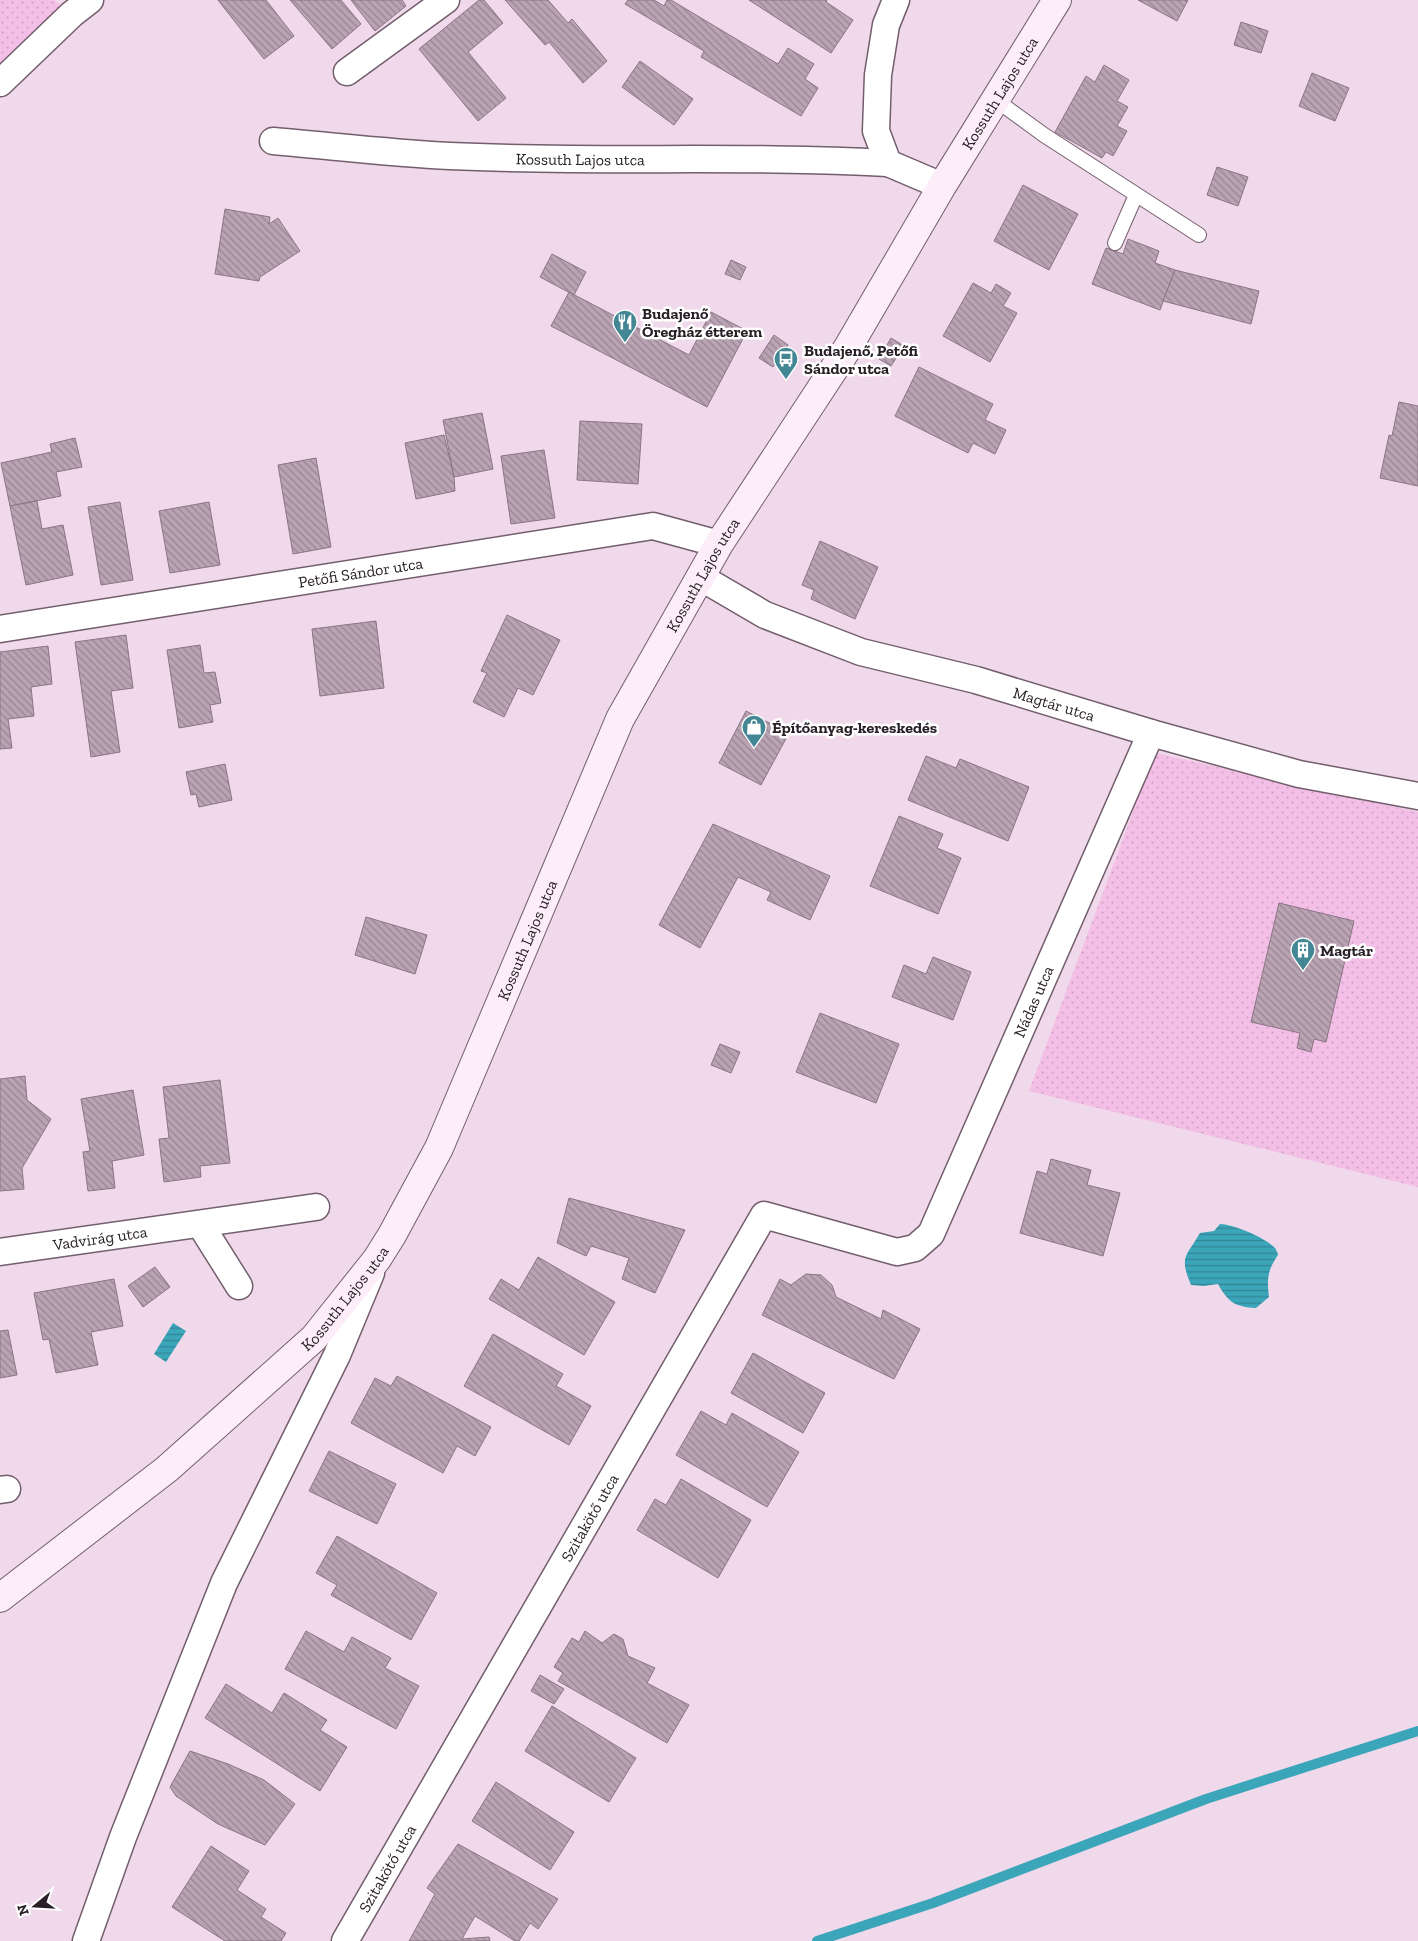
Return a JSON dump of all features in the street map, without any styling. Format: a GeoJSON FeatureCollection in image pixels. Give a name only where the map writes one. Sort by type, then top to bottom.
{"type":"FeatureCollection","features":[{"type":"Feature","properties":{"kind":"main road","name":"Kossuth Lajos utca"},"geometry":{"type":"LineString","coordinates":[[0,1598],[168,1469],[314,1338],[377,1259],[440,1148],[620,720],[719,544],[847,349],[942,186],[1058,0]]}},
{"type":"Feature","properties":{"kind":"street"},"geometry":{"type":"LineString","coordinates":[[0,83],[72,14],[90,0]]}},
{"type":"Feature","properties":{"kind":"street"},"geometry":{"type":"LineString","coordinates":[[347,72],[446,0]]}},
{"type":"Feature","properties":{"kind":"street"},"geometry":{"type":"LineString","coordinates":[[888,163],[876,131],[878,75],[886,24],[896,0]]}},
{"type":"Feature","properties":{"kind":"street","name":"Kossuth Lajos utca"},"geometry":{"type":"LineString","coordinates":[[273,141],[449,156],[623,159],[814,159],[888,163],[942,186]]}},
{"type":"Feature","properties":{"kind":"street","name":"Petőfi Sándor utca"},"geometry":{"type":"LineString","coordinates":[[0,629],[653,526],[719,544]]}},
{"type":"Feature","properties":{"kind":"street","name":"Magtár utca"},"geometry":{"type":"LineString","coordinates":[[700,576],[765,615],[861,652],[976,680],[1151,733],[1299,774],[1418,796]]}},
{"type":"Feature","properties":{"kind":"street","name":"Nádas utca"},"geometry":{"type":"LineString","coordinates":[[897,1252],[915,1248],[931,1234],[1151,733]]}},
{"type":"Feature","properties":{"kind":"street","name":"Vadvirág utca"},"geometry":{"type":"LineString","coordinates":[[0,1252],[316,1207]]}},
{"type":"Feature","properties":{"kind":"street","name":"Szitakötő utca"},"geometry":{"type":"LineString","coordinates":[[345,1941],[764,1215],[897,1252]]}},
{"type":"Feature","properties":{"kind":"street"},"geometry":{"type":"LineString","coordinates":[[200,1224],[239,1286]]}},
{"type":"Feature","properties":{"kind":"street"},"geometry":{"type":"LineString","coordinates":[[86,1941],[127,1828],[224,1583],[337,1355],[377,1259]]}},
{"type":"Feature","properties":{"kind":"lane"},"geometry":{"type":"LineString","coordinates":[[996,100],[1044,135],[1199,235]]}},
{"type":"Feature","properties":{"kind":"lane"},"geometry":{"type":"LineString","coordinates":[[1115,243],[1136,195]]}},
{"type":"Feature","properties":{"kind":"shaded area"},"geometry":{"type":"Polygon","coordinates":[[[0,0],[54,0],[72,14],[0,83],[0,0]]]}},
{"type":"Feature","properties":{"kind":"shaded area"},"geometry":{"type":"Polygon","coordinates":[[[1155,753],[1418,812],[1418,1187],[1029,1091],[1155,753]]]}},
{"type":"Feature","properties":{"kind":"water"},"geometry":{"type":"Polygon","coordinates":[[[1220,1224],[1233,1226],[1257,1236],[1271,1244],[1277,1252],[1278,1255],[1269,1275],[1269,1297],[1256,1308],[1237,1305],[1225,1295],[1218,1284],[1191,1285],[1185,1268],[1188,1252],[1200,1233],[1214,1231],[1220,1224]]]}},
{"type":"Feature","properties":{"kind":"water"},"geometry":{"type":"Polygon","coordinates":[[[173,1323],[186,1331],[166,1362],[154,1354],[173,1323]]]}},
{"type":"Feature","properties":{"kind":"building"},"geometry":{"type":"Polygon","coordinates":[[[218,0],[266,0],[294,36],[264,59],[218,0]]]}},
{"type":"Feature","properties":{"kind":"building"},"geometry":{"type":"Polygon","coordinates":[[[290,0],[341,0],[361,24],[332,49],[290,0]]]}},
{"type":"Feature","properties":{"kind":"building"},"geometry":{"type":"Polygon","coordinates":[[[351,0],[402,0],[406,6],[375,31],[351,0]]]}},
{"type":"Feature","properties":{"kind":"building"},"geometry":{"type":"Polygon","coordinates":[[[479,0],[484,0],[503,23],[468,52],[506,98],[478,121],[419,49],[479,0]]]}},
{"type":"Feature","properties":{"kind":"building"},"geometry":{"type":"Polygon","coordinates":[[[505,0],[548,0],[568,23],[572,19],[607,61],[583,83],[549,42],[545,45],[505,0]]]}},
{"type":"Feature","properties":{"kind":"building"},"geometry":{"type":"Polygon","coordinates":[[[628,0],[654,0],[664,6],[667,0],[671,0],[778,64],[788,48],[814,64],[805,79],[818,88],[801,116],[701,57],[704,51],[625,4],[628,0]]]}},
{"type":"Feature","properties":{"kind":"building"},"geometry":{"type":"Polygon","coordinates":[[[749,0],[827,0],[826,2],[853,20],[831,53],[749,0]]]}},
{"type":"Feature","properties":{"kind":"building"},"geometry":{"type":"Polygon","coordinates":[[[1138,0],[1188,0],[1177,21],[1138,0]]]}},
{"type":"Feature","properties":{"kind":"building"},"geometry":{"type":"Polygon","coordinates":[[[1241,22],[1268,31],[1261,53],[1234,45],[1241,22]]]}},
{"type":"Feature","properties":{"kind":"building"},"geometry":{"type":"Polygon","coordinates":[[[640,61],[693,99],[674,125],[622,87],[640,61]]]}},
{"type":"Feature","properties":{"kind":"building"},"geometry":{"type":"Polygon","coordinates":[[[1104,65],[1129,80],[1117,101],[1128,107],[1117,126],[1127,131],[1113,156],[1106,152],[1102,158],[1055,132],[1086,76],[1095,82],[1104,65]]]}},
{"type":"Feature","properties":{"kind":"building"},"geometry":{"type":"Polygon","coordinates":[[[1312,73],[1349,88],[1335,121],[1299,106],[1312,73]]]}},
{"type":"Feature","properties":{"kind":"building"},"geometry":{"type":"Polygon","coordinates":[[[1217,167],[1248,177],[1238,206],[1207,195],[1217,167]]]}},
{"type":"Feature","properties":{"kind":"building"},"geometry":{"type":"Polygon","coordinates":[[[1023,185],[1078,214],[1049,270],[994,241],[1023,185]]]}},
{"type":"Feature","properties":{"kind":"building"},"geometry":{"type":"Polygon","coordinates":[[[225,209],[270,217],[269,224],[278,218],[300,251],[260,277],[259,281],[215,274],[225,209]]]}},
{"type":"Feature","properties":{"kind":"building"},"geometry":{"type":"Polygon","coordinates":[[[1128,239],[1159,251],[1155,263],[1175,270],[1160,310],[1092,284],[1106,248],[1123,254],[1128,239]]]}},
{"type":"Feature","properties":{"kind":"building"},"geometry":{"type":"Polygon","coordinates":[[[552,254],[586,272],[574,295],[540,277],[552,254]]]}},
{"type":"Feature","properties":{"kind":"building"},"geometry":{"type":"Polygon","coordinates":[[[731,260],[746,267],[740,280],[725,274],[731,260]]]}},
{"type":"Feature","properties":{"kind":"building"},"geometry":{"type":"Polygon","coordinates":[[[1175,270],[1259,291],[1251,324],[1163,301],[1175,270]]]}},
{"type":"Feature","properties":{"kind":"building"},"geometry":{"type":"Polygon","coordinates":[[[973,283],[991,293],[996,284],[1011,293],[1003,306],[1017,313],[990,362],[943,336],[973,283]]]}},
{"type":"Feature","properties":{"kind":"building","name":"Budajenő Öregház étterem"},"geometry":{"type":"Polygon","coordinates":[[[569,292],[689,355],[711,312],[747,331],[707,407],[551,326],[569,292]]]}},
{"type":"Feature","properties":{"kind":"building"},"geometry":{"type":"Polygon","coordinates":[[[774,335],[788,345],[773,367],[759,358],[774,335]]]}},
{"type":"Feature","properties":{"kind":"building"},"geometry":{"type":"Polygon","coordinates":[[[891,338],[904,346],[891,366],[879,359],[891,338]]]}},
{"type":"Feature","properties":{"kind":"building"},"geometry":{"type":"Polygon","coordinates":[[[919,367],[993,404],[985,420],[1006,430],[995,454],[973,443],[968,453],[895,416],[919,367]]]}},
{"type":"Feature","properties":{"kind":"building"},"geometry":{"type":"Polygon","coordinates":[[[1399,402],[1418,406],[1418,486],[1380,478],[1389,435],[1392,436],[1399,402]]]}},
{"type":"Feature","properties":{"kind":"building"},"geometry":{"type":"Polygon","coordinates":[[[482,413],[493,469],[454,477],[443,420],[482,413]]]}},
{"type":"Feature","properties":{"kind":"building"},"geometry":{"type":"Polygon","coordinates":[[[580,421],[642,424],[638,484],[577,480],[580,421]]]}},
{"type":"Feature","properties":{"kind":"building"},"geometry":{"type":"Polygon","coordinates":[[[444,435],[454,477],[455,491],[416,499],[405,443],[444,435]]]}},
{"type":"Feature","properties":{"kind":"building"},"geometry":{"type":"Polygon","coordinates":[[[75,438],[82,467],[56,472],[61,496],[10,506],[1,463],[52,452],[50,444],[75,438]]]}},
{"type":"Feature","properties":{"kind":"building"},"geometry":{"type":"Polygon","coordinates":[[[544,450],[555,518],[511,524],[501,456],[544,450]]]}},
{"type":"Feature","properties":{"kind":"building"},"geometry":{"type":"Polygon","coordinates":[[[316,458],[331,547],[293,554],[278,465],[316,458]]]}},
{"type":"Feature","properties":{"kind":"building"},"geometry":{"type":"Polygon","coordinates":[[[37,501],[42,529],[63,525],[73,575],[26,585],[10,506],[37,501]]]}},
{"type":"Feature","properties":{"kind":"building"},"geometry":{"type":"Polygon","coordinates":[[[120,502],[133,580],[101,585],[88,507],[120,502]]]}},
{"type":"Feature","properties":{"kind":"building"},"geometry":{"type":"Polygon","coordinates":[[[209,502],[220,565],[170,573],[159,511],[209,502]]]}},
{"type":"Feature","properties":{"kind":"building"},"geometry":{"type":"Polygon","coordinates":[[[820,541],[878,567],[855,619],[811,599],[814,590],[802,585],[820,541]]]}},
{"type":"Feature","properties":{"kind":"building"},"geometry":{"type":"Polygon","coordinates":[[[507,615],[560,640],[533,695],[518,688],[504,717],[473,702],[487,673],[481,671],[507,615]]]}},
{"type":"Feature","properties":{"kind":"building"},"geometry":{"type":"Polygon","coordinates":[[[376,621],[384,688],[320,696],[312,629],[376,621]]]}},
{"type":"Feature","properties":{"kind":"building"},"geometry":{"type":"Polygon","coordinates":[[[126,635],[133,688],[111,691],[120,752],[91,757],[75,642],[126,635]]]}},
{"type":"Feature","properties":{"kind":"building"},"geometry":{"type":"Polygon","coordinates":[[[200,645],[204,673],[215,672],[221,703],[210,705],[213,722],[179,728],[167,650],[200,645]]]}},
{"type":"Feature","properties":{"kind":"building"},"geometry":{"type":"Polygon","coordinates":[[[48,646],[52,684],[31,687],[34,716],[8,719],[12,748],[0,749],[0,652],[48,646]]]}},
{"type":"Feature","properties":{"kind":"building","name":"Építőanyag-kereskedés"},"geometry":{"type":"Polygon","coordinates":[[[746,711],[789,733],[761,785],[719,763],[746,711]]]}},
{"type":"Feature","properties":{"kind":"building"},"geometry":{"type":"Polygon","coordinates":[[[926,756],[956,768],[960,759],[1029,787],[1008,841],[908,800],[926,756]]]}},
{"type":"Feature","properties":{"kind":"building"},"geometry":{"type":"Polygon","coordinates":[[[225,764],[232,800],[199,807],[196,794],[191,795],[186,772],[225,764]]]}},
{"type":"Feature","properties":{"kind":"building"},"geometry":{"type":"Polygon","coordinates":[[[899,816],[943,834],[937,848],[961,858],[938,914],[870,886],[899,816]]]}},
{"type":"Feature","properties":{"kind":"building"},"geometry":{"type":"Polygon","coordinates":[[[713,824],[830,876],[810,920],[767,900],[771,892],[738,877],[700,948],[659,925],[713,824]]]}},
{"type":"Feature","properties":{"kind":"building","name":"Magtár"},"geometry":{"type":"Polygon","coordinates":[[[1279,903],[1354,921],[1326,1042],[1314,1039],[1311,1052],[1297,1048],[1300,1033],[1251,1022],[1279,903]]]}},
{"type":"Feature","properties":{"kind":"building"},"geometry":{"type":"Polygon","coordinates":[[[366,917],[427,935],[415,974],[355,955],[366,917]]]}},
{"type":"Feature","properties":{"kind":"building"},"geometry":{"type":"Polygon","coordinates":[[[933,957],[971,972],[953,1020],[892,997],[904,965],[926,974],[933,957]]]}},
{"type":"Feature","properties":{"kind":"building"},"geometry":{"type":"Polygon","coordinates":[[[820,1013],[899,1044],[876,1103],[796,1072],[820,1013]]]}},
{"type":"Feature","properties":{"kind":"building"},"geometry":{"type":"Polygon","coordinates":[[[720,1044],[740,1052],[731,1073],[711,1065],[720,1044]]]}},
{"type":"Feature","properties":{"kind":"building"},"geometry":{"type":"Polygon","coordinates":[[[25,1076],[27,1100],[51,1119],[22,1168],[24,1189],[0,1191],[0,1079],[25,1076]]]}},
{"type":"Feature","properties":{"kind":"building"},"geometry":{"type":"Polygon","coordinates":[[[220,1080],[230,1163],[200,1166],[201,1177],[164,1182],[159,1139],[169,1138],[163,1087],[220,1080]]]}},
{"type":"Feature","properties":{"kind":"building"},"geometry":{"type":"Polygon","coordinates":[[[133,1090],[144,1155],[112,1161],[115,1188],[88,1191],[83,1152],[90,1151],[81,1099],[133,1090]]]}},
{"type":"Feature","properties":{"kind":"building"},"geometry":{"type":"Polygon","coordinates":[[[1051,1159],[1091,1170],[1087,1185],[1120,1193],[1103,1256],[1020,1233],[1037,1171],[1047,1174],[1051,1159]]]}},
{"type":"Feature","properties":{"kind":"building"},"geometry":{"type":"Polygon","coordinates":[[[569,1198],[685,1230],[655,1293],[622,1279],[629,1258],[591,1246],[586,1256],[557,1243],[569,1198]]]}},
{"type":"Feature","properties":{"kind":"building"},"geometry":{"type":"Polygon","coordinates":[[[538,1257],[615,1302],[584,1355],[489,1299],[501,1279],[519,1290],[538,1257]]]}},
{"type":"Feature","properties":{"kind":"building"},"geometry":{"type":"Polygon","coordinates":[[[155,1267],[170,1287],[143,1307],[128,1286],[155,1267]]]}},
{"type":"Feature","properties":{"kind":"building"},"geometry":{"type":"Polygon","coordinates":[[[806,1274],[821,1275],[832,1285],[836,1297],[881,1319],[883,1310],[920,1329],[894,1379],[762,1315],[780,1279],[791,1285],[806,1274]]]}},
{"type":"Feature","properties":{"kind":"building"},"geometry":{"type":"Polygon","coordinates":[[[114,1279],[123,1326],[91,1332],[98,1365],[56,1373],[49,1339],[43,1340],[34,1293],[114,1279]]]}},
{"type":"Feature","properties":{"kind":"building"},"geometry":{"type":"Polygon","coordinates":[[[8,1330],[17,1375],[0,1378],[0,1331],[8,1330]]]}},
{"type":"Feature","properties":{"kind":"building"},"geometry":{"type":"Polygon","coordinates":[[[493,1334],[563,1374],[556,1386],[591,1406],[569,1445],[464,1386],[493,1334]]]}},
{"type":"Feature","properties":{"kind":"building"},"geometry":{"type":"Polygon","coordinates":[[[753,1353],[825,1393],[803,1433],[731,1393],[753,1353]]]}},
{"type":"Feature","properties":{"kind":"building"},"geometry":{"type":"Polygon","coordinates":[[[397,1376],[491,1427],[475,1456],[457,1446],[443,1473],[351,1423],[375,1378],[391,1386],[397,1376]]]}},
{"type":"Feature","properties":{"kind":"building"},"geometry":{"type":"Polygon","coordinates":[[[701,1411],[726,1425],[732,1413],[799,1452],[767,1507],[676,1455],[701,1411]]]}},
{"type":"Feature","properties":{"kind":"building"},"geometry":{"type":"Polygon","coordinates":[[[329,1451],[396,1484],[377,1524],[309,1491],[329,1451]]]}},
{"type":"Feature","properties":{"kind":"building"},"geometry":{"type":"Polygon","coordinates":[[[681,1479],[751,1520],[718,1578],[637,1530],[655,1499],[666,1505],[681,1479]]]}},
{"type":"Feature","properties":{"kind":"building"},"geometry":{"type":"Polygon","coordinates":[[[337,1536],[437,1593],[411,1640],[331,1595],[337,1585],[316,1573],[337,1536]]]}},
{"type":"Feature","properties":{"kind":"building"},"geometry":{"type":"Polygon","coordinates":[[[306,1631],[344,1652],[352,1637],[391,1658],[385,1668],[419,1686],[396,1729],[285,1669],[306,1631]]]}},
{"type":"Feature","properties":{"kind":"building"},"geometry":{"type":"Polygon","coordinates":[[[585,1631],[602,1643],[614,1634],[623,1639],[628,1656],[655,1668],[647,1683],[689,1705],[667,1743],[558,1681],[563,1673],[554,1667],[572,1638],[579,1642],[585,1631]]]}},
{"type":"Feature","properties":{"kind":"building"},"geometry":{"type":"Polygon","coordinates":[[[540,1675],[564,1689],[554,1704],[531,1691],[540,1675]]]}},
{"type":"Feature","properties":{"kind":"building"},"geometry":{"type":"Polygon","coordinates":[[[226,1684],[272,1713],[284,1693],[327,1720],[320,1730],[347,1747],[320,1791],[205,1718],[226,1684]]]}},
{"type":"Feature","properties":{"kind":"building"},"geometry":{"type":"Polygon","coordinates":[[[552,1706],[636,1758],[609,1802],[525,1751],[552,1706]]]}},
{"type":"Feature","properties":{"kind":"building"},"geometry":{"type":"Polygon","coordinates":[[[190,1751],[228,1764],[264,1780],[295,1804],[265,1845],[218,1824],[176,1796],[170,1787],[190,1751]]]}},
{"type":"Feature","properties":{"kind":"building"},"geometry":{"type":"Polygon","coordinates":[[[496,1782],[574,1832],[550,1870],[472,1821],[496,1782]]]}},
{"type":"Feature","properties":{"kind":"building"},"geometry":{"type":"Polygon","coordinates":[[[458,1844],[558,1899],[538,1929],[530,1923],[519,1941],[515,1941],[475,1916],[462,1939],[489,1937],[490,1941],[409,1941],[435,1894],[427,1888],[458,1844]]]}},
{"type":"Feature","properties":{"kind":"building"},"geometry":{"type":"Polygon","coordinates":[[[211,1846],[249,1871],[237,1890],[266,1909],[261,1917],[286,1933],[281,1941],[225,1941],[172,1907],[211,1846]]]}},
{"type":"Feature","properties":{"kind":"waterway"},"geometry":{"type":"LineString","coordinates":[[817,1941],[933,1903],[1206,1799],[1418,1731]]}},
{"type":"Feature","properties":{"kind":"place","name":"Budajenő Öregház étterem"},"geometry":{"type":"Point","coordinates":[625,343]}},
{"type":"Feature","properties":{"kind":"place","name":"Budajenő, Petőfi Sándor utca"},"geometry":{"type":"Point","coordinates":[786,380]}},
{"type":"Feature","properties":{"kind":"place","name":"Építőanyag-kereskedés"},"geometry":{"type":"Point","coordinates":[754,748]}},
{"type":"Feature","properties":{"kind":"place","name":"Magtár"},"geometry":{"type":"Point","coordinates":[1303,971]}}]}
